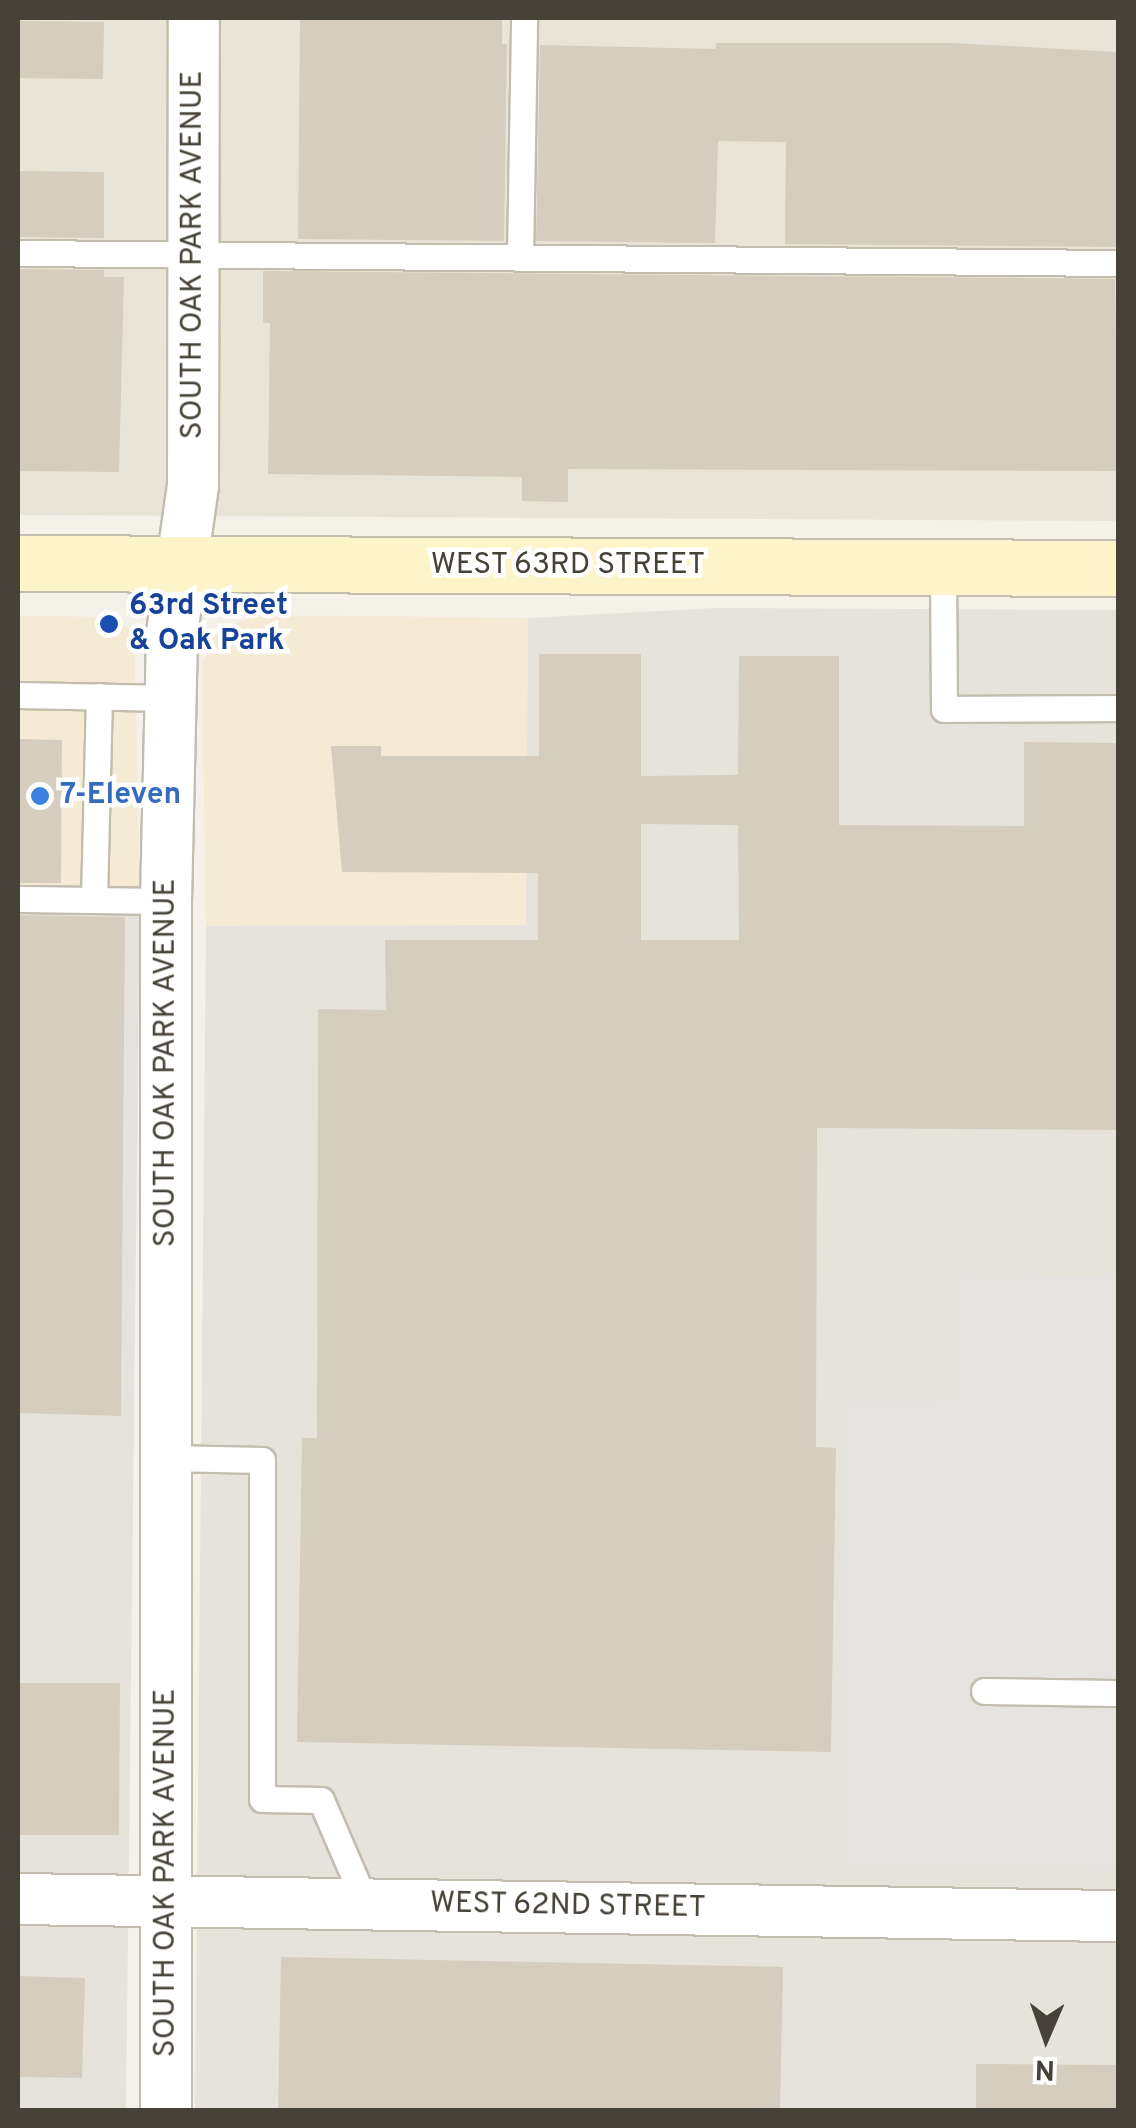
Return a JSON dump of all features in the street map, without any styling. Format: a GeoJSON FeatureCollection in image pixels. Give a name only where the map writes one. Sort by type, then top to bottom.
{"type":"FeatureCollection","features":[{"type":"Feature","properties":{"kind":"main road","name":"WEST 63RD STREET"},"geometry":{"type":"LineString","coordinates":[[18,563],[1118,568]]}},
{"type":"Feature","properties":{"kind":"street","name":"SOUTH OAK PARK AVENUE"},"geometry":{"type":"LineString","coordinates":[[166,2110],[166,901],[170,698],[179,564],[193,485],[194,18]]}},
{"type":"Feature","properties":{"kind":"street","name":"WEST 62ND STREET"},"geometry":{"type":"LineString","coordinates":[[18,1899],[1118,1916]]}},
{"type":"Feature","properties":{"kind":"lane"},"geometry":{"type":"LineString","coordinates":[[520,256],[524,18]]}},
{"type":"Feature","properties":{"kind":"lane"},"geometry":{"type":"LineString","coordinates":[[18,252],[1118,263]]}},
{"type":"Feature","properties":{"kind":"lane"},"geometry":{"type":"LineString","coordinates":[[943,567],[944,709],[1118,708]]}},
{"type":"Feature","properties":{"kind":"lane"},"geometry":{"type":"LineString","coordinates":[[18,695],[170,698]]}},
{"type":"Feature","properties":{"kind":"lane"},"geometry":{"type":"LineString","coordinates":[[94,900],[99,696]]}},
{"type":"Feature","properties":{"kind":"lane"},"geometry":{"type":"LineString","coordinates":[[18,898],[166,901]]}},
{"type":"Feature","properties":{"kind":"lane"},"geometry":{"type":"LineString","coordinates":[[168,1458],[262,1460],[262,1799],[322,1800],[366,1904]]}},
{"type":"Feature","properties":{"kind":"lane"},"geometry":{"type":"LineString","coordinates":[[984,1692],[1118,1694]]}},
{"type":"Feature","properties":{"kind":"shaded area"},"geometry":{"type":"Polygon","coordinates":[[[18,18],[1118,18],[1118,521],[18,515],[18,18]]]}},
{"type":"Feature","properties":{"kind":"shaded area"},"geometry":{"type":"Polygon","coordinates":[[[716,608],[1118,610],[1118,2110],[195,2110],[206,926],[526,925],[528,618],[716,608]]]}},
{"type":"Feature","properties":{"kind":"shaded area"},"geometry":{"type":"Polygon","coordinates":[[[257,615],[528,618],[527,926],[206,926],[202,663],[218,631],[257,615]]]}},
{"type":"Feature","properties":{"kind":"shaded area"},"geometry":{"type":"Polygon","coordinates":[[[18,616],[103,617],[134,631],[140,895],[18,893],[18,616]]]}},
{"type":"Feature","properties":{"kind":"shaded area"},"geometry":{"type":"Polygon","coordinates":[[[18,893],[140,895],[126,2110],[18,2110],[18,893]]]}},
{"type":"Feature","properties":{"kind":"shaded area"},"geometry":{"type":"Polygon","coordinates":[[[956,1274],[1118,1277],[1118,1867],[841,1864],[845,1401],[955,1400],[956,1274]]]}},
{"type":"Feature","properties":{"kind":"building"},"geometry":{"type":"Polygon","coordinates":[[[300,18],[502,18],[502,44],[507,44],[504,241],[298,239],[300,18]]]}},
{"type":"Feature","properties":{"kind":"building"},"geometry":{"type":"Polygon","coordinates":[[[18,21],[104,22],[103,79],[18,78],[18,21]]]}},
{"type":"Feature","properties":{"kind":"building"},"geometry":{"type":"Polygon","coordinates":[[[716,43],[951,43],[1118,52],[1116,247],[785,244],[786,142],[718,141],[715,243],[536,241],[540,45],[716,49],[716,43]]]}},
{"type":"Feature","properties":{"kind":"building"},"geometry":{"type":"Polygon","coordinates":[[[18,171],[104,172],[104,238],[18,237],[18,171]]]}},
{"type":"Feature","properties":{"kind":"building"},"geometry":{"type":"Polygon","coordinates":[[[18,269],[104,270],[104,277],[124,277],[119,472],[18,471],[18,269]]]}},
{"type":"Feature","properties":{"kind":"building"},"geometry":{"type":"Polygon","coordinates":[[[263,271],[1115,279],[1118,471],[568,469],[568,502],[522,501],[522,477],[268,474],[270,323],[263,323],[263,271]]]}},
{"type":"Feature","properties":{"kind":"building"},"geometry":{"type":"Polygon","coordinates":[[[539,654],[641,654],[641,776],[738,775],[739,656],[839,656],[839,825],[1024,826],[1024,742],[1118,743],[1118,1130],[817,1128],[816,1447],[836,1448],[831,1752],[297,1742],[302,1438],[317,1438],[318,1009],[386,1010],[385,940],[538,940],[538,873],[342,872],[331,746],[381,746],[381,756],[539,756],[539,654]],[[641,824],[641,940],[739,940],[738,825],[641,824]]]}},
{"type":"Feature","properties":{"kind":"building","name":"7-Eleven"},"geometry":{"type":"Polygon","coordinates":[[[18,739],[62,740],[61,883],[18,883],[18,739]]]}},
{"type":"Feature","properties":{"kind":"building"},"geometry":{"type":"Polygon","coordinates":[[[18,915],[125,917],[121,1416],[18,1413],[18,915]]]}},
{"type":"Feature","properties":{"kind":"building"},"geometry":{"type":"Polygon","coordinates":[[[18,1683],[120,1683],[119,1835],[18,1835],[18,1683]]]}},
{"type":"Feature","properties":{"kind":"building"},"geometry":{"type":"Polygon","coordinates":[[[281,1957],[783,1967],[780,2110],[278,2110],[281,1957]]]}},
{"type":"Feature","properties":{"kind":"building"},"geometry":{"type":"Polygon","coordinates":[[[18,1976],[85,1978],[82,2078],[18,2077],[18,1976]]]}},
{"type":"Feature","properties":{"kind":"building"},"geometry":{"type":"Polygon","coordinates":[[[976,2064],[1118,2065],[1118,2110],[976,2110],[976,2064]]]}},
{"type":"Feature","properties":{"kind":"place","name":"63rd Street & Oak Park"},"geometry":{"type":"Point","coordinates":[109,624]}},
{"type":"Feature","properties":{"kind":"place","name":"7-Eleven"},"geometry":{"type":"Point","coordinates":[40,796]}}]}
